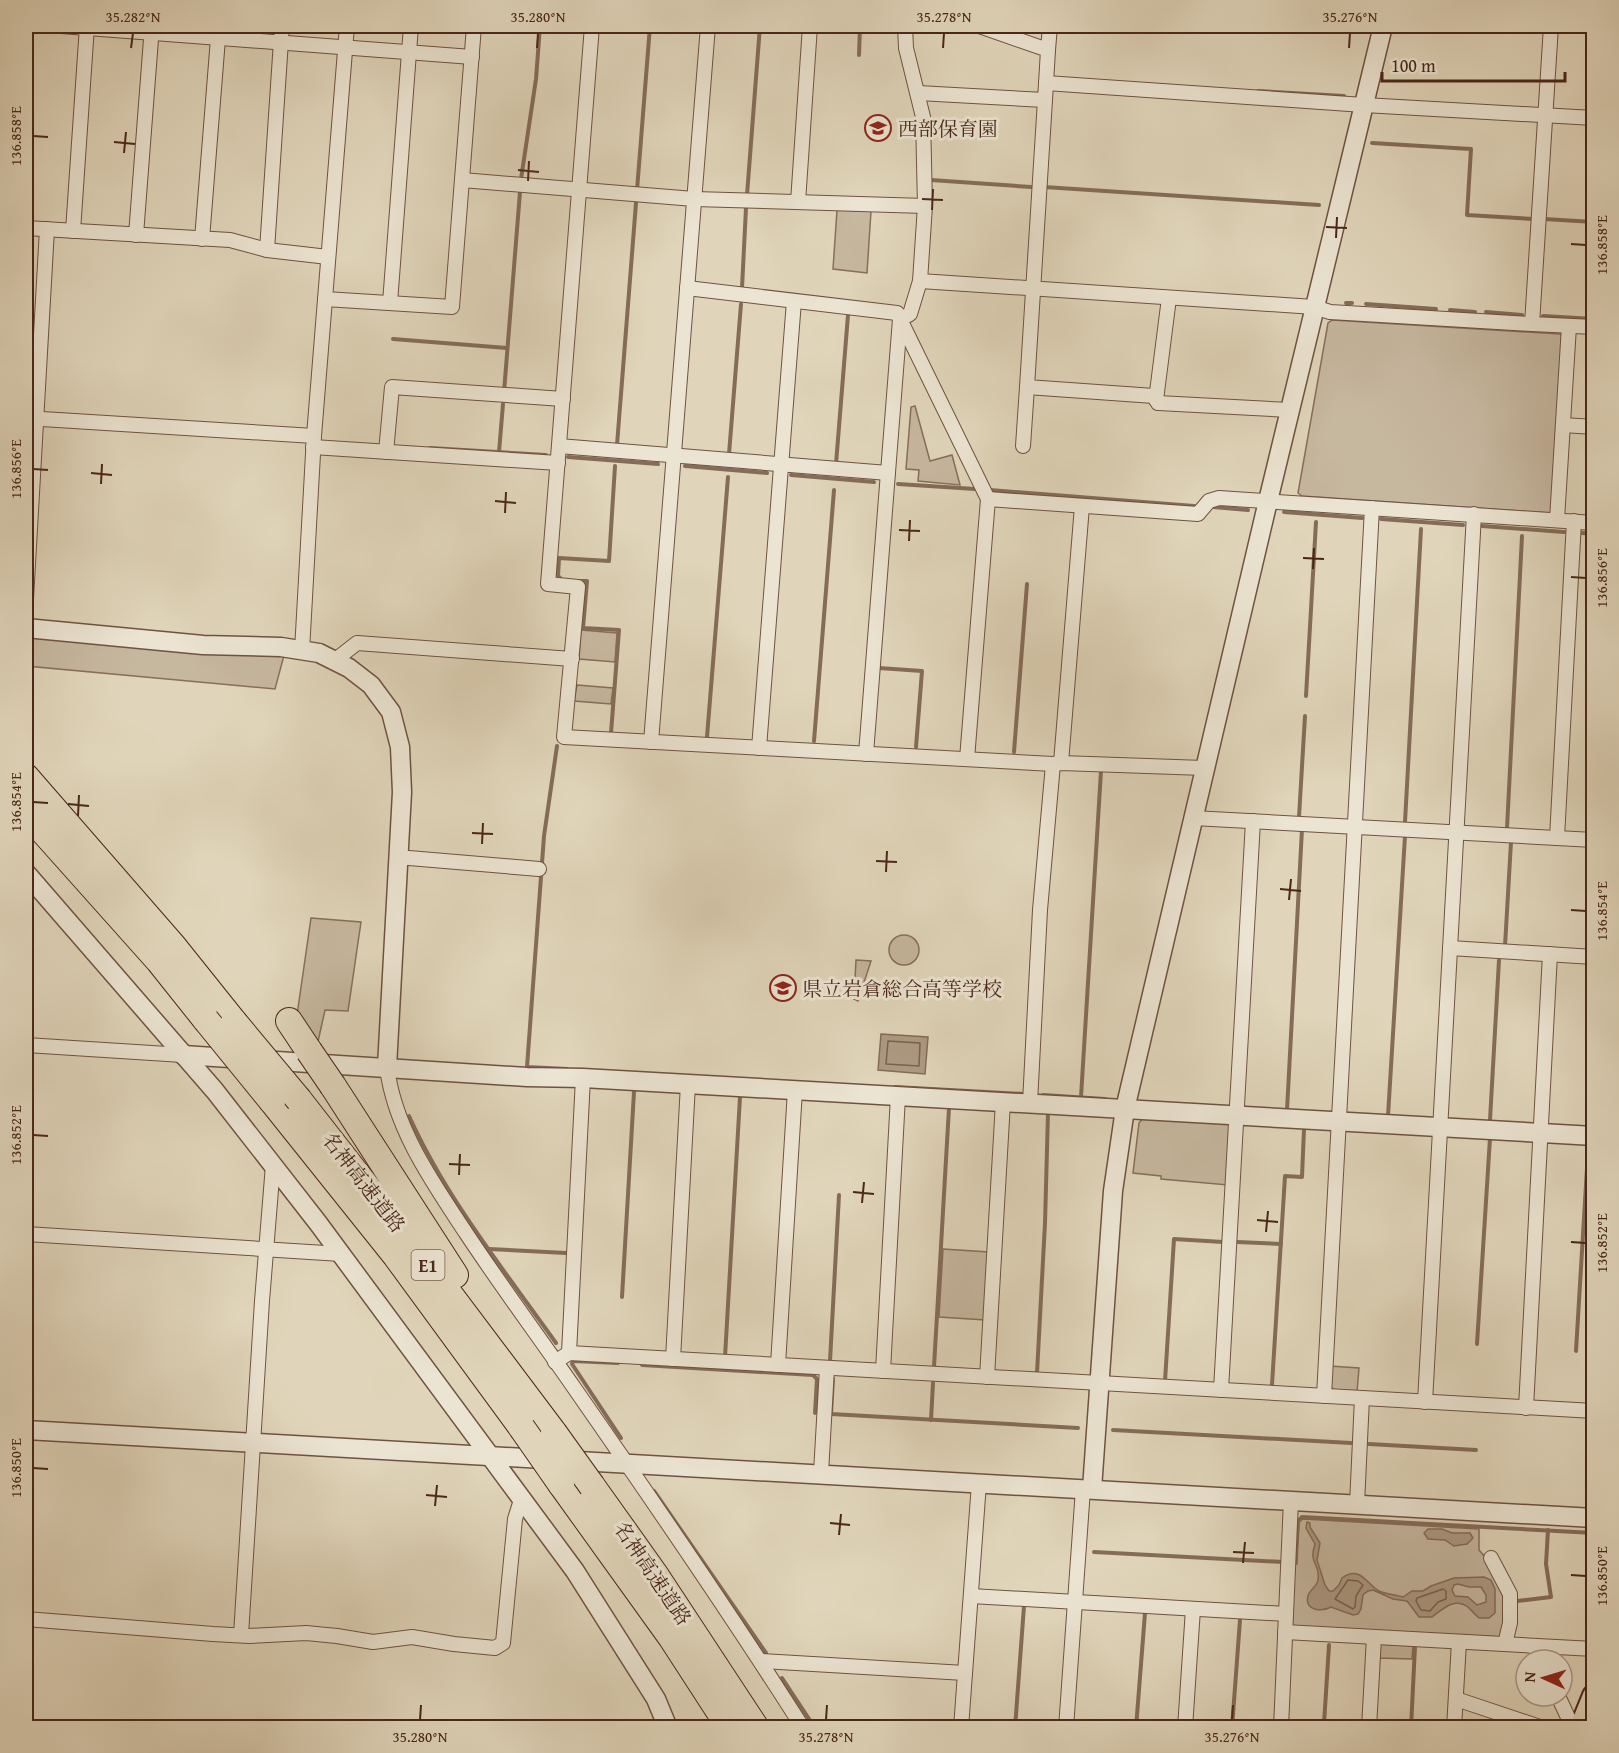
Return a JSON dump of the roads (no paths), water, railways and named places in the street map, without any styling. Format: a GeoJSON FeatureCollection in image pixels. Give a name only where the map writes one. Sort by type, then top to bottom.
{"type":"FeatureCollection","features":[{"type":"Feature","properties":{"kind":"highway","name":"名神高速道路"},"geometry":{"type":"LineString","coordinates":[[26,777],[174,947],[417,1251],[554,1432],[654,1573],[756,1728]]}},
{"type":"Feature","properties":{"kind":"highway","name":"名神高速道路"},"geometry":{"type":"LineString","coordinates":[[26,812],[159,961],[396,1256],[671,1637],[730,1728]]}},
{"type":"Feature","properties":{"kind":"highway"},"geometry":{"type":"LineString","coordinates":[[289,1021],[466,1292],[476,1331]]}},
{"type":"Feature","properties":{"kind":"highway"},"geometry":{"type":"LineString","coordinates":[[671,1637],[685,1679],[716,1728]]}},
{"type":"Feature","properties":{"kind":"main road"},"geometry":{"type":"LineString","coordinates":[[1581,1728],[1593,1696]]}},
{"type":"Feature","properties":{"kind":"street"},"geometry":{"type":"LineString","coordinates":[[61,26],[218,31],[280,42],[472,57]]}},
{"type":"Feature","properties":{"kind":"street"},"geometry":{"type":"LineString","coordinates":[[74,231],[87,26]]}},
{"type":"Feature","properties":{"kind":"street"},"geometry":{"type":"LineString","coordinates":[[267,250],[282,26]]}},
{"type":"Feature","properties":{"kind":"street"},"geometry":{"type":"LineString","coordinates":[[302,651],[313,442],[347,26]]}},
{"type":"Feature","properties":{"kind":"street"},"geometry":{"type":"LineString","coordinates":[[390,303],[411,26]]}},
{"type":"Feature","properties":{"kind":"street"},"geometry":{"type":"LineString","coordinates":[[325,299],[452,308],[474,26]]}},
{"type":"Feature","properties":{"kind":"street"},"geometry":{"type":"LineString","coordinates":[[592,26],[548,584],[578,587],[564,737],[967,759],[1204,768]]}},
{"type":"Feature","properties":{"kind":"street"},"geometry":{"type":"LineString","coordinates":[[651,742],[708,26]]}},
{"type":"Feature","properties":{"kind":"street"},"geometry":{"type":"LineString","coordinates":[[798,202],[810,26]]}},
{"type":"Feature","properties":{"kind":"street"},"geometry":{"type":"LineString","coordinates":[[900,320],[910,314],[920,281],[925,206],[923,117],[906,48],[905,26]]}},
{"type":"Feature","properties":{"kind":"street"},"geometry":{"type":"LineString","coordinates":[[979,26],[1048,50]]}},
{"type":"Feature","properties":{"kind":"street"},"geometry":{"type":"LineString","coordinates":[[1023,446],[1050,26]]}},
{"type":"Feature","properties":{"kind":"street"},"geometry":{"type":"LineString","coordinates":[[1066,1728],[1075,1602],[1100,1384],[1113,1191],[1125,1109],[1204,768],[1383,26]]}},
{"type":"Feature","properties":{"kind":"street"},"geometry":{"type":"LineString","coordinates":[[1532,324],[1551,26]]}},
{"type":"Feature","properties":{"kind":"street"},"geometry":{"type":"LineString","coordinates":[[136,235],[152,29]]}},
{"type":"Feature","properties":{"kind":"street"},"geometry":{"type":"LineString","coordinates":[[202,239],[218,31]]}},
{"type":"Feature","properties":{"kind":"street"},"geometry":{"type":"LineString","coordinates":[[1046,83],[1593,118]]}},
{"type":"Feature","properties":{"kind":"street"},"geometry":{"type":"LineString","coordinates":[[918,93],[1045,100]]}},
{"type":"Feature","properties":{"kind":"street"},"geometry":{"type":"LineString","coordinates":[[462,180],[694,199],[925,206]]}},
{"type":"Feature","properties":{"kind":"street"},"geometry":{"type":"LineString","coordinates":[[26,228],[230,240],[267,250],[328,258]]}},
{"type":"Feature","properties":{"kind":"street"},"geometry":{"type":"LineString","coordinates":[[26,599],[30,418],[46,229]]}},
{"type":"Feature","properties":{"kind":"street"},"geometry":{"type":"LineString","coordinates":[[920,281],[1314,307],[1330,312],[1593,327]]}},
{"type":"Feature","properties":{"kind":"street"},"geometry":{"type":"LineString","coordinates":[[687,288],[897,313],[988,499],[967,759]]}},
{"type":"Feature","properties":{"kind":"street"},"geometry":{"type":"LineString","coordinates":[[1156,400],[1169,298]]}},
{"type":"Feature","properties":{"kind":"street"},"geometry":{"type":"LineString","coordinates":[[759,748],[794,301]]}},
{"type":"Feature","properties":{"kind":"street"},"geometry":{"type":"LineString","coordinates":[[866,754],[900,320]]}},
{"type":"Feature","properties":{"kind":"street"},"geometry":{"type":"LineString","coordinates":[[1557,520],[1569,326]]}},
{"type":"Feature","properties":{"kind":"street"},"geometry":{"type":"LineString","coordinates":[[386,452],[392,387],[563,399]]}},
{"type":"Feature","properties":{"kind":"street"},"geometry":{"type":"LineString","coordinates":[[1027,387],[1154,396],[1158,403],[1177,405],[1290,410]]}},
{"type":"Feature","properties":{"kind":"street"},"geometry":{"type":"LineString","coordinates":[[30,418],[313,442],[386,452],[558,463]]}},
{"type":"Feature","properties":{"kind":"street"},"geometry":{"type":"LineString","coordinates":[[1563,425],[1593,427]]}},
{"type":"Feature","properties":{"kind":"street"},"geometry":{"type":"LineString","coordinates":[[559,446],[888,473]]}},
{"type":"Feature","properties":{"kind":"street"},"geometry":{"type":"LineString","coordinates":[[988,499],[1198,514],[1209,501],[1219,498],[1593,523]]}},
{"type":"Feature","properties":{"kind":"street"},"geometry":{"type":"LineString","coordinates":[[1030,1103],[1040,910],[1082,506]]}},
{"type":"Feature","properties":{"kind":"street"},"geometry":{"type":"LineString","coordinates":[[1324,1396],[1372,508]]}},
{"type":"Feature","properties":{"kind":"street"},"geometry":{"type":"LineString","coordinates":[[1425,1402],[1474,514]]}},
{"type":"Feature","properties":{"kind":"street"},"geometry":{"type":"LineString","coordinates":[[1557,838],[1574,521]]}},
{"type":"Feature","properties":{"kind":"street"},"geometry":{"type":"LineString","coordinates":[[26,628],[203,645],[281,647],[319,653],[349,668],[371,685],[391,712],[400,747],[401,781],[387,1067],[389,1088],[400,1118],[418,1156],[451,1210],[761,1661],[803,1728]]}},
{"type":"Feature","properties":{"kind":"street"},"geometry":{"type":"LineString","coordinates":[[334,661],[357,643],[572,659]]}},
{"type":"Feature","properties":{"kind":"street"},"geometry":{"type":"LineString","coordinates":[[1193,818],[1593,840]]}},
{"type":"Feature","properties":{"kind":"street"},"geometry":{"type":"LineString","coordinates":[[1221,1390],[1253,821]]}},
{"type":"Feature","properties":{"kind":"street"},"geometry":{"type":"LineString","coordinates":[[397,857],[539,869]]}},
{"type":"Feature","properties":{"kind":"street"},"geometry":{"type":"LineString","coordinates":[[26,873],[215,1091],[341,1254],[575,1571],[656,1699],[668,1728]]}},
{"type":"Feature","properties":{"kind":"street"},"geometry":{"type":"LineString","coordinates":[[1449,948],[1593,957]]}},
{"type":"Feature","properties":{"kind":"street"},"geometry":{"type":"LineString","coordinates":[[1526,1408],[1550,954]]}},
{"type":"Feature","properties":{"kind":"street"},"geometry":{"type":"LineString","coordinates":[[26,1045],[527,1077],[584,1078],[1593,1136]]}},
{"type":"Feature","properties":{"kind":"street"},"geometry":{"type":"LineString","coordinates":[[570,1353],[584,1078]]}},
{"type":"Feature","properties":{"kind":"street"},"geometry":{"type":"LineString","coordinates":[[673,1359],[688,1084]]}},
{"type":"Feature","properties":{"kind":"street"},"geometry":{"type":"LineString","coordinates":[[778,1365],[795,1090]]}},
{"type":"Feature","properties":{"kind":"street"},"geometry":{"type":"LineString","coordinates":[[883,1371],[898,1096]]}},
{"type":"Feature","properties":{"kind":"street"},"geometry":{"type":"LineString","coordinates":[[987,1377],[1003,1102]]}},
{"type":"Feature","properties":{"kind":"street"},"geometry":{"type":"LineString","coordinates":[[241,1635],[273,1165]]}},
{"type":"Feature","properties":{"kind":"street"},"geometry":{"type":"LineString","coordinates":[[26,1234],[341,1254]]}},
{"type":"Feature","properties":{"kind":"street"},"geometry":{"type":"LineString","coordinates":[[555,1362],[570,1353],[1593,1412]]}},
{"type":"Feature","properties":{"kind":"street"},"geometry":{"type":"LineString","coordinates":[[821,1473],[827,1368]]}},
{"type":"Feature","properties":{"kind":"street"},"geometry":{"type":"LineString","coordinates":[[1357,1504],[1362,1398]]}},
{"type":"Feature","properties":{"kind":"street"},"geometry":{"type":"LineString","coordinates":[[26,1430],[489,1454],[1593,1518]]}},
{"type":"Feature","properties":{"kind":"street"},"geometry":{"type":"LineString","coordinates":[[961,1728],[979,1483]]}},
{"type":"Feature","properties":{"kind":"street"},"geometry":{"type":"LineString","coordinates":[[26,1619],[241,1635],[306,1633],[373,1642],[412,1637],[495,1648],[503,1643],[516,1519],[521,1500]]}},
{"type":"Feature","properties":{"kind":"street"},"geometry":{"type":"LineString","coordinates":[[1281,1728],[1291,1500]]}},
{"type":"Feature","properties":{"kind":"street"},"geometry":{"type":"LineString","coordinates":[[1491,1558],[1510,1594],[1510,1623],[1505,1644]]}},
{"type":"Feature","properties":{"kind":"street"},"geometry":{"type":"LineString","coordinates":[[970,1596],[1286,1614]]}},
{"type":"Feature","properties":{"kind":"street"},"geometry":{"type":"LineString","coordinates":[[1185,1728],[1193,1609]]}},
{"type":"Feature","properties":{"kind":"street"},"geometry":{"type":"LineString","coordinates":[[1285,1632],[1593,1649]]}},
{"type":"Feature","properties":{"kind":"street"},"geometry":{"type":"LineString","coordinates":[[1369,1728],[1374,1637]]}},
{"type":"Feature","properties":{"kind":"street"},"geometry":{"type":"LineString","coordinates":[[1454,1728],[1459,1642]]}},
{"type":"Feature","properties":{"kind":"street"},"geometry":{"type":"LineString","coordinates":[[761,1661],[965,1673]]}},
{"type":"Feature","properties":{"kind":"street"},"geometry":{"type":"LineString","coordinates":[[1456,1699],[1543,1728]]}},
{"type":"Feature","properties":{"kind":"street"},"geometry":{"type":"LineString","coordinates":[[1564,1708],[1573,1728]]}},
{"type":"Feature","properties":{"kind":"water"},"geometry":{"type":"Polygon","coordinates":[[[881,1034],[928,1037],[925,1074],[878,1070],[881,1034]]]}},
{"type":"Feature","properties":{"kind":"water"},"geometry":{"type":"Polygon","coordinates":[[[1307,1522],[1310,1523],[1320,1543],[1317,1560],[1329,1591],[1333,1591],[1339,1585],[1342,1578],[1354,1574],[1363,1577],[1379,1591],[1403,1597],[1412,1591],[1423,1591],[1454,1578],[1484,1577],[1491,1580],[1495,1589],[1495,1613],[1489,1618],[1479,1618],[1468,1607],[1458,1603],[1449,1605],[1432,1617],[1419,1617],[1407,1601],[1393,1599],[1373,1590],[1363,1595],[1358,1614],[1353,1615],[1331,1607],[1323,1610],[1315,1609],[1307,1601],[1317,1582],[1318,1570],[1313,1556],[1315,1544],[1306,1528],[1307,1522]],[[1458,1584],[1454,1585],[1452,1590],[1455,1596],[1468,1597],[1477,1605],[1486,1602],[1486,1595],[1481,1587],[1458,1584]]]}},
{"type":"Feature","properties":{"kind":"water"},"geometry":{"type":"Polygon","coordinates":[[[1428,1529],[1470,1533],[1473,1538],[1467,1544],[1454,1546],[1445,1540],[1428,1539],[1424,1533],[1428,1529]]]}},
{"type":"Feature","properties":{"kind":"waterway"},"geometry":{"type":"LineString","coordinates":[[521,179],[536,79],[540,26]]}},
{"type":"Feature","properties":{"kind":"waterway"},"geometry":{"type":"LineString","coordinates":[[637,190],[650,26]]}},
{"type":"Feature","properties":{"kind":"waterway"},"geometry":{"type":"LineString","coordinates":[[747,195],[760,26]]}},
{"type":"Feature","properties":{"kind":"waterway"},"geometry":{"type":"LineString","coordinates":[[859,55],[860,26]]}},
{"type":"Feature","properties":{"kind":"waterway"},"geometry":{"type":"LineString","coordinates":[[1258,91],[1344,96]]}},
{"type":"Feature","properties":{"kind":"waterway"},"geometry":{"type":"LineString","coordinates":[[1372,143],[1471,149],[1467,215],[1534,219]]}},
{"type":"Feature","properties":{"kind":"waterway"},"geometry":{"type":"LineString","coordinates":[[931,180],[1031,187]]}},
{"type":"Feature","properties":{"kind":"waterway"},"geometry":{"type":"LineString","coordinates":[[1044,187],[1319,205]]}},
{"type":"Feature","properties":{"kind":"waterway"},"geometry":{"type":"LineString","coordinates":[[504,392],[520,192]]}},
{"type":"Feature","properties":{"kind":"waterway"},"geometry":{"type":"LineString","coordinates":[[617,445],[636,203]]}},
{"type":"Feature","properties":{"kind":"waterway"},"geometry":{"type":"LineString","coordinates":[[742,288],[746,208]]}},
{"type":"Feature","properties":{"kind":"waterway"},"geometry":{"type":"LineString","coordinates":[[1544,219],[1594,222]]}},
{"type":"Feature","properties":{"kind":"waterway"},"geometry":{"type":"LineString","coordinates":[[1346,303],[1352,303]]}},
{"type":"Feature","properties":{"kind":"waterway"},"geometry":{"type":"LineString","coordinates":[[729,454],[741,304]]}},
{"type":"Feature","properties":{"kind":"waterway"},"geometry":{"type":"LineString","coordinates":[[1366,304],[1436,309]]}},
{"type":"Feature","properties":{"kind":"waterway"},"geometry":{"type":"LineString","coordinates":[[1450,310],[1475,312]]}},
{"type":"Feature","properties":{"kind":"waterway"},"geometry":{"type":"LineString","coordinates":[[1486,312],[1522,315]]}},
{"type":"Feature","properties":{"kind":"waterway"},"geometry":{"type":"LineString","coordinates":[[836,464],[848,315]]}},
{"type":"Feature","properties":{"kind":"waterway"},"geometry":{"type":"LineString","coordinates":[[1543,316],[1594,319]]}},
{"type":"Feature","properties":{"kind":"waterway"},"geometry":{"type":"LineString","coordinates":[[393,339],[507,348]]}},
{"type":"Feature","properties":{"kind":"waterway"},"geometry":{"type":"LineString","coordinates":[[499,452],[503,404]]}},
{"type":"Feature","properties":{"kind":"waterway"},"geometry":{"type":"LineString","coordinates":[[430,448],[546,455]]}},
{"type":"Feature","properties":{"kind":"waterway"},"geometry":{"type":"LineString","coordinates":[[568,457],[658,464]]}},
{"type":"Feature","properties":{"kind":"waterway"},"geometry":{"type":"LineString","coordinates":[[561,579],[558,576],[559,558],[609,561],[615,466]]}},
{"type":"Feature","properties":{"kind":"waterway"},"geometry":{"type":"LineString","coordinates":[[685,466],[767,473]]}},
{"type":"Feature","properties":{"kind":"waterway"},"geometry":{"type":"LineString","coordinates":[[791,475],[874,482]]}},
{"type":"Feature","properties":{"kind":"waterway"},"geometry":{"type":"LineString","coordinates":[[707,737],[728,477]]}},
{"type":"Feature","properties":{"kind":"waterway"},"geometry":{"type":"LineString","coordinates":[[898,484],[975,489]]}},
{"type":"Feature","properties":{"kind":"waterway"},"geometry":{"type":"LineString","coordinates":[[814,741],[834,490]]}},
{"type":"Feature","properties":{"kind":"waterway"},"geometry":{"type":"LineString","coordinates":[[990,490],[1194,506]]}},
{"type":"Feature","properties":{"kind":"waterway"},"geometry":{"type":"LineString","coordinates":[[1213,507],[1248,510]]}},
{"type":"Feature","properties":{"kind":"waterway"},"geometry":{"type":"LineString","coordinates":[[1284,512],[1362,518]]}},
{"type":"Feature","properties":{"kind":"waterway"},"geometry":{"type":"LineString","coordinates":[[1381,519],[1463,525]]}},
{"type":"Feature","properties":{"kind":"waterway"},"geometry":{"type":"LineString","coordinates":[[1306,696],[1316,522]]}},
{"type":"Feature","properties":{"kind":"waterway"},"geometry":{"type":"LineString","coordinates":[[1482,526],[1564,532]]}},
{"type":"Feature","properties":{"kind":"waterway"},"geometry":{"type":"LineString","coordinates":[[1405,822],[1421,529]]}},
{"type":"Feature","properties":{"kind":"waterway"},"geometry":{"type":"LineString","coordinates":[[1582,533],[1594,534]]}},
{"type":"Feature","properties":{"kind":"waterway"},"geometry":{"type":"LineString","coordinates":[[1507,828],[1522,536]]}},
{"type":"Feature","properties":{"kind":"waterway"},"geometry":{"type":"LineString","coordinates":[[578,581],[587,581],[583,628],[619,630],[611,733]]}},
{"type":"Feature","properties":{"kind":"waterway"},"geometry":{"type":"LineString","coordinates":[[1014,752],[1027,584]]}},
{"type":"Feature","properties":{"kind":"waterway"},"geometry":{"type":"LineString","coordinates":[[879,668],[922,671],[916,747]]}},
{"type":"Feature","properties":{"kind":"waterway"},"geometry":{"type":"LineString","coordinates":[[1299,817],[1305,716]]}},
{"type":"Feature","properties":{"kind":"waterway"},"geometry":{"type":"LineString","coordinates":[[557,746],[544,836],[527,1067],[567,1069]]}},
{"type":"Feature","properties":{"kind":"waterway"},"geometry":{"type":"LineString","coordinates":[[1081,1097],[1101,771]]}},
{"type":"Feature","properties":{"kind":"waterway"},"geometry":{"type":"LineString","coordinates":[[1287,1110],[1302,829]]}},
{"type":"Feature","properties":{"kind":"waterway"},"geometry":{"type":"LineString","coordinates":[[1388,1116],[1405,836]]}},
{"type":"Feature","properties":{"kind":"waterway"},"geometry":{"type":"LineString","coordinates":[[1505,946],[1511,842]]}},
{"type":"Feature","properties":{"kind":"waterway"},"geometry":{"type":"LineString","coordinates":[[1490,1120],[1499,960]]}},
{"type":"Feature","properties":{"kind":"waterway"},"geometry":{"type":"LineString","coordinates":[[1590,1122],[1594,1054]]}},
{"type":"Feature","properties":{"kind":"waterway"},"geometry":{"type":"LineString","coordinates":[[895,1087],[1024,1094]]}},
{"type":"Feature","properties":{"kind":"waterway"},"geometry":{"type":"LineString","coordinates":[[622,1297],[634,1092]]}},
{"type":"Feature","properties":{"kind":"waterway"},"geometry":{"type":"LineString","coordinates":[[1043,1095],[1105,1099]]}},
{"type":"Feature","properties":{"kind":"waterway"},"geometry":{"type":"LineString","coordinates":[[725,1357],[740,1097]]}},
{"type":"Feature","properties":{"kind":"waterway"},"geometry":{"type":"LineString","coordinates":[[934,1367],[949,1108]]}},
{"type":"Feature","properties":{"kind":"waterway"},"geometry":{"type":"LineString","coordinates":[[1037,1373],[1048,1113]]}},
{"type":"Feature","properties":{"kind":"waterway"},"geometry":{"type":"LineString","coordinates":[[409,1116],[458,1205],[556,1343]]}},
{"type":"Feature","properties":{"kind":"waterway"},"geometry":{"type":"LineString","coordinates":[[1272,1385],[1285,1176],[1302,1177],[1304,1129]]}},
{"type":"Feature","properties":{"kind":"waterway"},"geometry":{"type":"LineString","coordinates":[[1477,1344],[1490,1138]]}},
{"type":"Feature","properties":{"kind":"waterway"},"geometry":{"type":"LineString","coordinates":[[1576,1351],[1588,1151]]}},
{"type":"Feature","properties":{"kind":"waterway"},"geometry":{"type":"LineString","coordinates":[[830,1361],[839,1195]]}},
{"type":"Feature","properties":{"kind":"waterway"},"geometry":{"type":"LineString","coordinates":[[1165,1381],[1174,1239],[1223,1242]]}},
{"type":"Feature","properties":{"kind":"waterway"},"geometry":{"type":"LineString","coordinates":[[1237,1242],[1281,1244]]}},
{"type":"Feature","properties":{"kind":"waterway"},"geometry":{"type":"LineString","coordinates":[[489,1249],[566,1253]]}},
{"type":"Feature","properties":{"kind":"waterway"},"geometry":{"type":"LineString","coordinates":[[618,1363],[573,1361],[572,1364],[621,1438]]}},
{"type":"Feature","properties":{"kind":"waterway"},"geometry":{"type":"LineString","coordinates":[[642,1365],[813,1375],[817,1379],[815,1413]]}},
{"type":"Feature","properties":{"kind":"waterway"},"geometry":{"type":"LineString","coordinates":[[833,1379],[831,1414],[1078,1428]]}},
{"type":"Feature","properties":{"kind":"waterway"},"geometry":{"type":"LineString","coordinates":[[931,1420],[933,1383]]}},
{"type":"Feature","properties":{"kind":"waterway"},"geometry":{"type":"LineString","coordinates":[[1113,1430],[1351,1443]]}},
{"type":"Feature","properties":{"kind":"waterway"},"geometry":{"type":"LineString","coordinates":[[1369,1444],[1476,1450]]}},
{"type":"Feature","properties":{"kind":"waterway"},"geometry":{"type":"LineString","coordinates":[[654,1491],[766,1653]]}},
{"type":"Feature","properties":{"kind":"waterway"},"geometry":{"type":"LineString","coordinates":[[1295,1563],[1298,1521],[1302,1517],[1594,1533]]}},
{"type":"Feature","properties":{"kind":"waterway"},"geometry":{"type":"LineString","coordinates":[[1517,1601],[1551,1597],[1546,1564],[1548,1530]]}},
{"type":"Feature","properties":{"kind":"waterway"},"geometry":{"type":"LineString","coordinates":[[1094,1552],[1283,1562]]}},
{"type":"Feature","properties":{"kind":"waterway"},"geometry":{"type":"LineString","coordinates":[[1015,1728],[1024,1606]]}},
{"type":"Feature","properties":{"kind":"waterway"},"geometry":{"type":"LineString","coordinates":[[1136,1728],[1145,1613]]}},
{"type":"Feature","properties":{"kind":"waterway"},"geometry":{"type":"LineString","coordinates":[[1232,1728],[1240,1620]]}},
{"type":"Feature","properties":{"kind":"waterway"},"geometry":{"type":"LineString","coordinates":[[1324,1724],[1329,1645]]}},
{"type":"Feature","properties":{"kind":"waterway"},"geometry":{"type":"LineString","coordinates":[[1411,1728],[1415,1646]]}},
{"type":"Feature","properties":{"kind":"waterway"},"geometry":{"type":"LineString","coordinates":[[782,1678],[815,1728]]}},
{"type":"Feature","properties":{"kind":"place","name":"西部保育園"},"geometry":{"type":"Point","coordinates":[878,128]}},
{"type":"Feature","properties":{"kind":"place","name":"県立岩倉総合高等学校"},"geometry":{"type":"Point","coordinates":[783,988]}}]}
